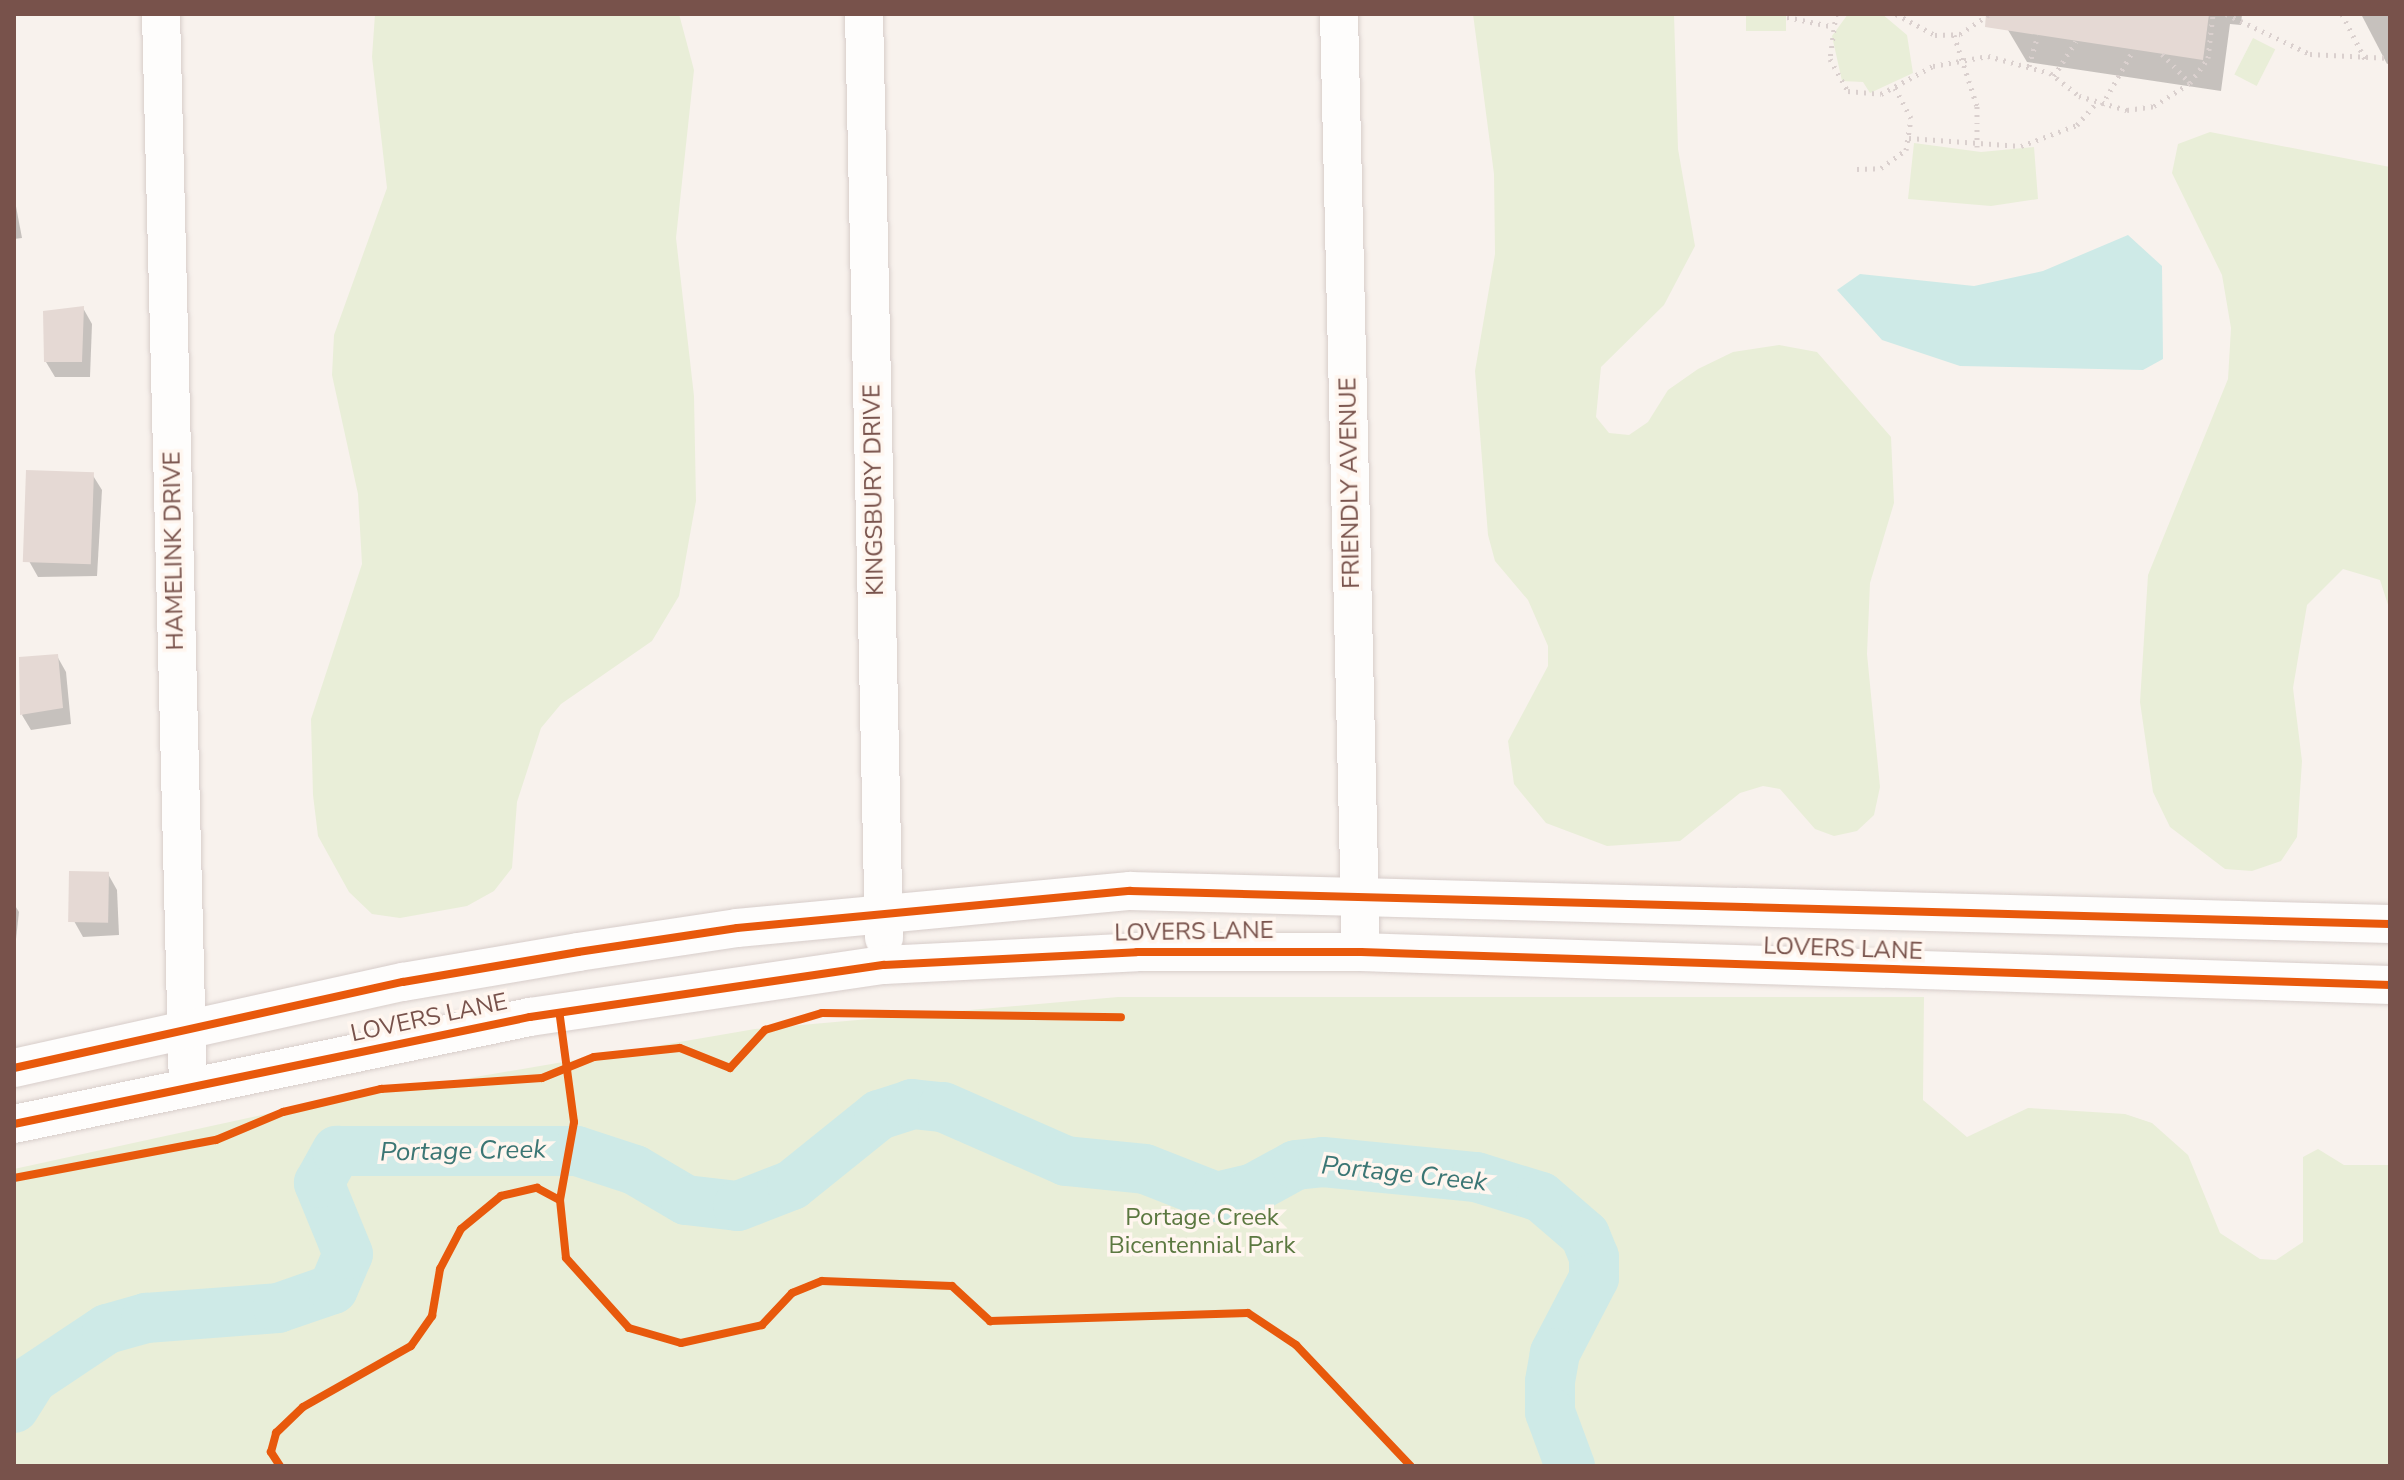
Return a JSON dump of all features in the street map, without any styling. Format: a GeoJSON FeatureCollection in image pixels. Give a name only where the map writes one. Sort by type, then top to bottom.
{"type":"FeatureCollection","features":[{"type":"Feature","properties":{"kind":"street","name":"HAMELINK DRIVE"},"geometry":{"type":"LineString","coordinates":[[161,14],[188,1088]]}},
{"type":"Feature","properties":{"kind":"street","name":"KINGSBURY DRIVE"},"geometry":{"type":"LineString","coordinates":[[864,14],[884,965]]}},
{"type":"Feature","properties":{"kind":"street","name":"FRIENDLY AVENUE"},"geometry":{"type":"LineString","coordinates":[[1339,14],[1361,952]]}},
{"type":"Feature","properties":{"kind":"street","name":"LOVERS LANE"},"geometry":{"type":"LineString","coordinates":[[14,1068],[186,1029],[549,957],[883,912],[1130,891],[2390,924]]}},
{"type":"Feature","properties":{"kind":"street","name":"LOVERS LANE"},"geometry":{"type":"LineString","coordinates":[[14,1124],[530,1017],[884,965],[1137,952],[1361,952],[2390,985]]}},
{"type":"Feature","properties":{"kind":"path"},"geometry":{"type":"LineString","coordinates":[[1836,14],[1830,26],[1830,59],[1848,91],[1895,88],[1958,58],[2029,66],[2054,76],[2099,104],[2154,106],[2190,83],[2208,58],[2213,14]]}},
{"type":"Feature","properties":{"kind":"path"},"geometry":{"type":"LineString","coordinates":[[1896,14],[1911,27],[1954,35],[1990,14]]}},
{"type":"Feature","properties":{"kind":"path"},"geometry":{"type":"LineString","coordinates":[[2226,14],[2310,54],[2390,58]]}},
{"type":"Feature","properties":{"kind":"path"},"geometry":{"type":"LineString","coordinates":[[2342,14],[2365,59]]}},
{"type":"Feature","properties":{"kind":"path"},"geometry":{"type":"LineString","coordinates":[[1787,17],[1830,26]]}},
{"type":"Feature","properties":{"kind":"path"},"geometry":{"type":"LineString","coordinates":[[1954,35],[1958,58],[1977,106],[1977,147]]}},
{"type":"Feature","properties":{"kind":"path"},"geometry":{"type":"LineString","coordinates":[[2029,66],[2038,35]]}},
{"type":"Feature","properties":{"kind":"path"},"geometry":{"type":"LineString","coordinates":[[2054,76],[2076,41]]}},
{"type":"Feature","properties":{"kind":"path"},"geometry":{"type":"LineString","coordinates":[[1909,138],[1977,147],[2050,139],[2099,104],[2134,49]]}},
{"type":"Feature","properties":{"kind":"path"},"geometry":{"type":"LineString","coordinates":[[2162,54],[2190,83]]}},
{"type":"Feature","properties":{"kind":"path"},"geometry":{"type":"LineString","coordinates":[[1857,169],[1896,161],[1909,138],[1911,118],[1895,88]]}},
{"type":"Feature","properties":{"kind":"green space"},"geometry":{"type":"Polygon","coordinates":[[[375,14],[679,14],[694,70],[676,238],[694,396],[696,501],[679,596],[652,641],[561,704],[541,728],[517,802],[512,868],[494,891],[467,906],[400,918],[372,914],[349,892],[318,836],[313,795],[311,719],[362,564],[358,494],[332,375],[334,335],[387,188],[372,57],[375,14]]]}},
{"type":"Feature","properties":{"kind":"green space"},"geometry":{"type":"Polygon","coordinates":[[[1473,14],[1674,14],[1678,149],[1695,246],[1664,305],[1601,367],[1596,417],[1609,433],[1629,435],[1648,422],[1668,390],[1698,369],[1733,352],[1779,345],[1817,352],[1891,437],[1894,503],[1870,583],[1867,654],[1880,787],[1874,815],[1857,831],[1834,836],[1815,829],[1780,789],[1763,786],[1740,793],[1680,841],[1607,846],[1546,823],[1514,784],[1508,741],[1548,666],[1548,646],[1528,600],[1495,561],[1488,535],[1475,371],[1495,254],[1494,174],[1473,14]]]}},
{"type":"Feature","properties":{"kind":"green space"},"geometry":{"type":"Polygon","coordinates":[[[1746,14],[1786,14],[1786,31],[1746,31],[1746,14]]]}},
{"type":"Feature","properties":{"kind":"green space"},"geometry":{"type":"Polygon","coordinates":[[[1848,14],[1882,14],[1907,35],[1913,73],[1870,93],[1863,82],[1842,81],[1832,36],[1848,14]]]}},
{"type":"Feature","properties":{"kind":"green space"},"geometry":{"type":"Polygon","coordinates":[[[2253,38],[2275,49],[2257,86],[2234,75],[2253,38]]]}},
{"type":"Feature","properties":{"kind":"green space"},"geometry":{"type":"Polygon","coordinates":[[[2210,132],[2390,167],[2390,611],[2380,580],[2343,569],[2307,605],[2293,688],[2302,761],[2297,837],[2281,861],[2252,871],[2225,869],[2170,827],[2153,792],[2140,702],[2148,575],[2228,379],[2231,328],[2222,275],[2172,173],[2178,144],[2210,132]]]}},
{"type":"Feature","properties":{"kind":"green space"},"geometry":{"type":"Polygon","coordinates":[[[1914,143],[1981,152],[2034,147],[2038,199],[1991,206],[1908,199],[1914,143]]]}},
{"type":"Feature","properties":{"kind":"green space","name":"Portage Creek Bicentennial Park"},"geometry":{"type":"Polygon","coordinates":[[[1118,997],[1924,997],[1923,1100],[1967,1137],[2028,1108],[2125,1114],[2152,1123],[2188,1155],[2220,1233],[2260,1259],[2276,1260],[2303,1242],[2303,1157],[2318,1149],[2344,1165],[2390,1165],[2390,1466],[14,1466],[14,1169],[289,1109],[755,1029],[1118,997]]]}},
{"type":"Feature","properties":{"kind":"water"},"geometry":{"type":"Polygon","coordinates":[[[2128,235],[2162,266],[2163,359],[2143,370],[1960,366],[1882,340],[1837,290],[1860,274],[1974,286],[2043,271],[2128,235]]]}},
{"type":"Feature","properties":{"kind":"building"},"geometry":{"type":"Polygon","coordinates":[[[1986,14],[2209,14],[2203,60],[1985,27],[1986,14]]]}},
{"type":"Feature","properties":{"kind":"building"},"geometry":{"type":"Polygon","coordinates":[[[84,306],[82,362],[44,362],[43,311],[84,306]]]}},
{"type":"Feature","properties":{"kind":"building"},"geometry":{"type":"Polygon","coordinates":[[[26,470],[94,472],[91,564],[23,562],[26,470]]]}},
{"type":"Feature","properties":{"kind":"building"},"geometry":{"type":"Polygon","coordinates":[[[58,654],[63,708],[20,715],[19,657],[58,654]]]}},
{"type":"Feature","properties":{"kind":"building"},"geometry":{"type":"Polygon","coordinates":[[[69,871],[109,872],[108,923],[68,922],[69,871]]]}},
{"type":"Feature","properties":{"kind":"waterway","name":"Portage Creek"},"geometry":{"type":"LineString","coordinates":[[14,1408],[32,1379],[107,1329],[146,1318],[278,1308],[333,1289],[348,1254],[319,1183],[337,1151],[577,1151],[635,1170],[686,1200],[738,1206],[792,1185],[879,1115],[912,1104],[943,1107],[1066,1161],[1145,1169],[1216,1197],[1252,1189],[1296,1165],[1323,1162],[1476,1177],[1541,1197],[1585,1235],[1594,1257],[1594,1278],[1555,1353],[1550,1382],[1550,1412],[1570,1466]]}},
{"type":"Feature","properties":{"kind":"cycle path"},"geometry":{"type":"LineString","coordinates":[[14,1068],[403,982],[578,952],[737,928],[1130,891],[2390,924]]}},
{"type":"Feature","properties":{"kind":"cycle path"},"geometry":{"type":"LineString","coordinates":[[14,1124],[530,1017],[884,965],[1137,952],[1361,952],[2390,985]]}},
{"type":"Feature","properties":{"kind":"cycle path"},"geometry":{"type":"LineString","coordinates":[[14,1178],[216,1140],[283,1112],[381,1089],[542,1078],[594,1057],[680,1048],[730,1068],[765,1030],[822,1013],[1121,1017]]}},
{"type":"Feature","properties":{"kind":"cycle path"},"geometry":{"type":"LineString","coordinates":[[560,1017],[574,1122],[560,1200]]}},
{"type":"Feature","properties":{"kind":"cycle path"},"geometry":{"type":"LineString","coordinates":[[280,1466],[271,1452],[276,1433],[303,1407],[411,1346],[432,1316],[440,1269],[461,1229],[501,1196],[537,1188],[560,1200],[566,1258],[629,1328],[681,1343],[762,1325],[792,1293],[822,1281],[952,1286],[990,1321],[1248,1313],[1296,1345],[1411,1466]]}}]}
